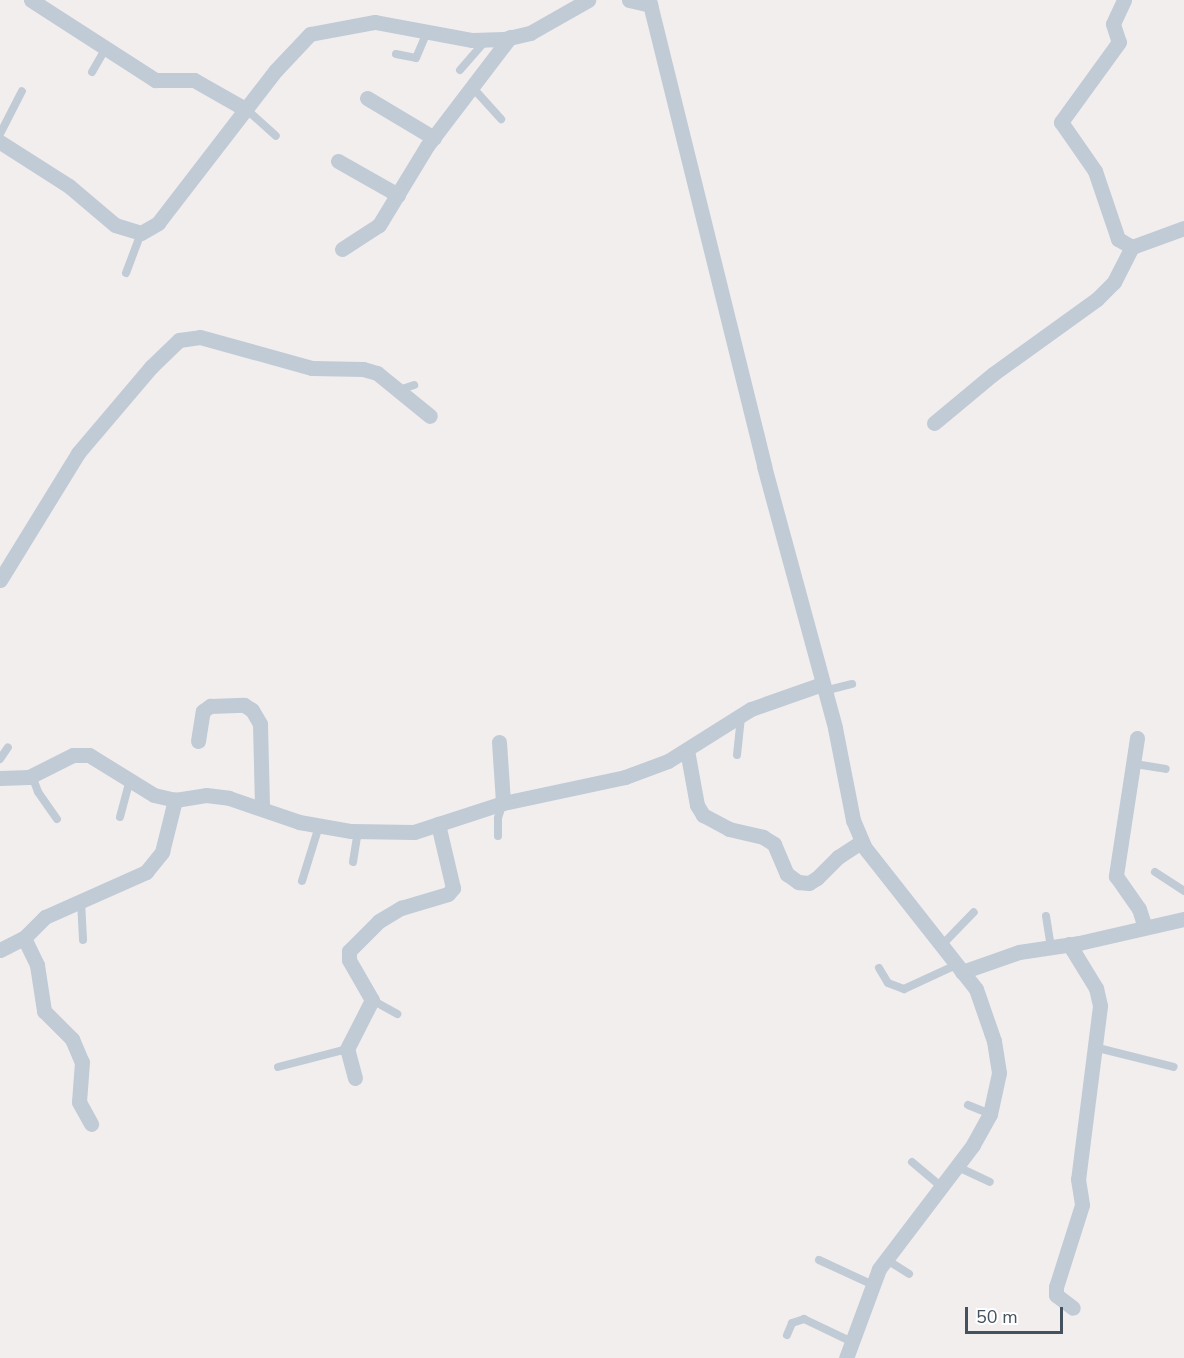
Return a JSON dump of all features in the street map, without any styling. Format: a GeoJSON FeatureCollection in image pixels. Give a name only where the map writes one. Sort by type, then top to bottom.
{"type":"FeatureCollection","features":[{"type":"Feature","properties":{"kind":"street"},"geometry":{"type":"LineString","coordinates":[[31,0],[155,80],[194,80],[245,109]]}},
{"type":"Feature","properties":{"kind":"street"},"geometry":{"type":"LineString","coordinates":[[0,141],[69,186],[115,225],[141,233],[158,223],[245,109],[310,34],[375,22],[485,40],[510,38],[530,33],[588,0]]}},
{"type":"Feature","properties":{"kind":"street"},"geometry":{"type":"LineString","coordinates":[[629,0],[649,2],[713,248],[764,466],[823,687],[852,820],[863,845],[976,989],[994,1041],[999,1073],[990,1114],[958,1167],[886,1260],[873,1285],[846,1358]]}},
{"type":"Feature","properties":{"kind":"street"},"geometry":{"type":"LineString","coordinates":[[1124,0],[1113,24],[1119,42],[1062,122],[1095,171],[1118,239],[1132,247]]}},
{"type":"Feature","properties":{"kind":"street"},"geometry":{"type":"LineString","coordinates":[[342,249],[379,225],[434,138],[510,38]]}},
{"type":"Feature","properties":{"kind":"street"},"geometry":{"type":"LineString","coordinates":[[367,98],[434,138]]}},
{"type":"Feature","properties":{"kind":"street"},"geometry":{"type":"LineString","coordinates":[[338,161],[398,195]]}},
{"type":"Feature","properties":{"kind":"street"},"geometry":{"type":"LineString","coordinates":[[934,423],[993,374],[1097,299],[1114,282],[1132,247],[1184,228]]}},
{"type":"Feature","properties":{"kind":"street"},"geometry":{"type":"LineString","coordinates":[[0,580],[78,453],[151,367],[179,340],[200,337],[312,368],[363,369],[377,373],[430,416]]}},
{"type":"Feature","properties":{"kind":"street"},"geometry":{"type":"LineString","coordinates":[[0,778],[32,776],[73,755],[89,755],[154,795],[175,800],[206,795],[262,808],[319,826],[358,832],[414,832],[504,803],[625,777],[687,750],[741,716],[823,687]]}},
{"type":"Feature","properties":{"kind":"street"},"geometry":{"type":"LineString","coordinates":[[198,741],[203,711],[210,706],[244,705],[252,710],[260,724],[262,808]]}},
{"type":"Feature","properties":{"kind":"street"},"geometry":{"type":"LineString","coordinates":[[1137,738],[1135,764],[1116,876],[1139,909],[1145,927]]}},
{"type":"Feature","properties":{"kind":"street"},"geometry":{"type":"LineString","coordinates":[[499,742],[504,803]]}},
{"type":"Feature","properties":{"kind":"street"},"geometry":{"type":"LineString","coordinates":[[687,750],[697,805],[703,815],[729,829],[763,837],[774,844],[788,874],[798,882],[808,883],[817,878],[838,856],[863,845]]}},
{"type":"Feature","properties":{"kind":"street"},"geometry":{"type":"LineString","coordinates":[[0,950],[24,938],[45,917],[128,881],[157,861],[175,800]]}},
{"type":"Feature","properties":{"kind":"street"},"geometry":{"type":"LineString","coordinates":[[355,1078],[347,1049],[372,1000],[349,960],[349,951],[379,921],[401,908],[448,894],[453,888],[438,825]]}},
{"type":"Feature","properties":{"kind":"street"},"geometry":{"type":"LineString","coordinates":[[959,968],[1019,952],[1069,944],[1184,919]]}},
{"type":"Feature","properties":{"kind":"street"},"geometry":{"type":"LineString","coordinates":[[24,938],[37,965],[44,1011],[72,1039],[82,1062],[79,1102],[92,1124]]}},
{"type":"Feature","properties":{"kind":"street"},"geometry":{"type":"LineString","coordinates":[[1069,944],[1100,997],[1078,1179],[1082,1205],[1056,1287],[1060,1300],[1073,1308]]}},
{"type":"Feature","properties":{"kind":"lane"},"geometry":{"type":"LineString","coordinates":[[396,54],[416,58],[428,30]]}},
{"type":"Feature","properties":{"kind":"lane"},"geometry":{"type":"LineString","coordinates":[[460,70],[485,40]]}},
{"type":"Feature","properties":{"kind":"lane"},"geometry":{"type":"LineString","coordinates":[[92,72],[106,48]]}},
{"type":"Feature","properties":{"kind":"lane"},"geometry":{"type":"LineString","coordinates":[[473,88],[501,119]]}},
{"type":"Feature","properties":{"kind":"lane"},"geometry":{"type":"LineString","coordinates":[[0,134],[22,91]]}},
{"type":"Feature","properties":{"kind":"lane"},"geometry":{"type":"LineString","coordinates":[[245,109],[276,136]]}},
{"type":"Feature","properties":{"kind":"lane"},"geometry":{"type":"LineString","coordinates":[[126,273],[141,233]]}},
{"type":"Feature","properties":{"kind":"lane"},"geometry":{"type":"LineString","coordinates":[[398,390],[414,385]]}},
{"type":"Feature","properties":{"kind":"lane"},"geometry":{"type":"LineString","coordinates":[[823,687],[852,684]]}},
{"type":"Feature","properties":{"kind":"lane"},"geometry":{"type":"LineString","coordinates":[[737,755],[741,716]]}},
{"type":"Feature","properties":{"kind":"lane"},"geometry":{"type":"LineString","coordinates":[[0,759],[8,747]]}},
{"type":"Feature","properties":{"kind":"lane"},"geometry":{"type":"LineString","coordinates":[[1135,764],[1166,769]]}},
{"type":"Feature","properties":{"kind":"lane"},"geometry":{"type":"LineString","coordinates":[[32,776],[38,792],[57,819]]}},
{"type":"Feature","properties":{"kind":"lane"},"geometry":{"type":"LineString","coordinates":[[120,817],[131,779]]}},
{"type":"Feature","properties":{"kind":"lane"},"geometry":{"type":"LineString","coordinates":[[498,836],[498,818],[504,803]]}},
{"type":"Feature","properties":{"kind":"lane"},"geometry":{"type":"LineString","coordinates":[[302,881],[319,826]]}},
{"type":"Feature","properties":{"kind":"lane"},"geometry":{"type":"LineString","coordinates":[[353,862],[358,832]]}},
{"type":"Feature","properties":{"kind":"lane"},"geometry":{"type":"LineString","coordinates":[[1155,872],[1184,891]]}},
{"type":"Feature","properties":{"kind":"lane"},"geometry":{"type":"LineString","coordinates":[[81,901],[83,940]]}},
{"type":"Feature","properties":{"kind":"lane"},"geometry":{"type":"LineString","coordinates":[[941,946],[974,912]]}},
{"type":"Feature","properties":{"kind":"lane"},"geometry":{"type":"LineString","coordinates":[[1046,916],[1051,947]]}},
{"type":"Feature","properties":{"kind":"lane"},"geometry":{"type":"LineString","coordinates":[[879,968],[888,984],[904,989],[959,968]]}},
{"type":"Feature","properties":{"kind":"lane"},"geometry":{"type":"LineString","coordinates":[[372,1000],[397,1014]]}},
{"type":"Feature","properties":{"kind":"lane"},"geometry":{"type":"LineString","coordinates":[[1094,1047],[1174,1067]]}},
{"type":"Feature","properties":{"kind":"lane"},"geometry":{"type":"LineString","coordinates":[[278,1067],[347,1049]]}},
{"type":"Feature","properties":{"kind":"lane"},"geometry":{"type":"LineString","coordinates":[[968,1105],[990,1114]]}},
{"type":"Feature","properties":{"kind":"lane"},"geometry":{"type":"LineString","coordinates":[[912,1162],[943,1188]]}},
{"type":"Feature","properties":{"kind":"lane"},"geometry":{"type":"LineString","coordinates":[[958,1167],[990,1182]]}},
{"type":"Feature","properties":{"kind":"lane"},"geometry":{"type":"LineString","coordinates":[[819,1260],[873,1285]]}},
{"type":"Feature","properties":{"kind":"lane"},"geometry":{"type":"LineString","coordinates":[[886,1260],[909,1274]]}},
{"type":"Feature","properties":{"kind":"lane"},"geometry":{"type":"LineString","coordinates":[[787,1335],[792,1323],[804,1319],[852,1342]]}}]}
